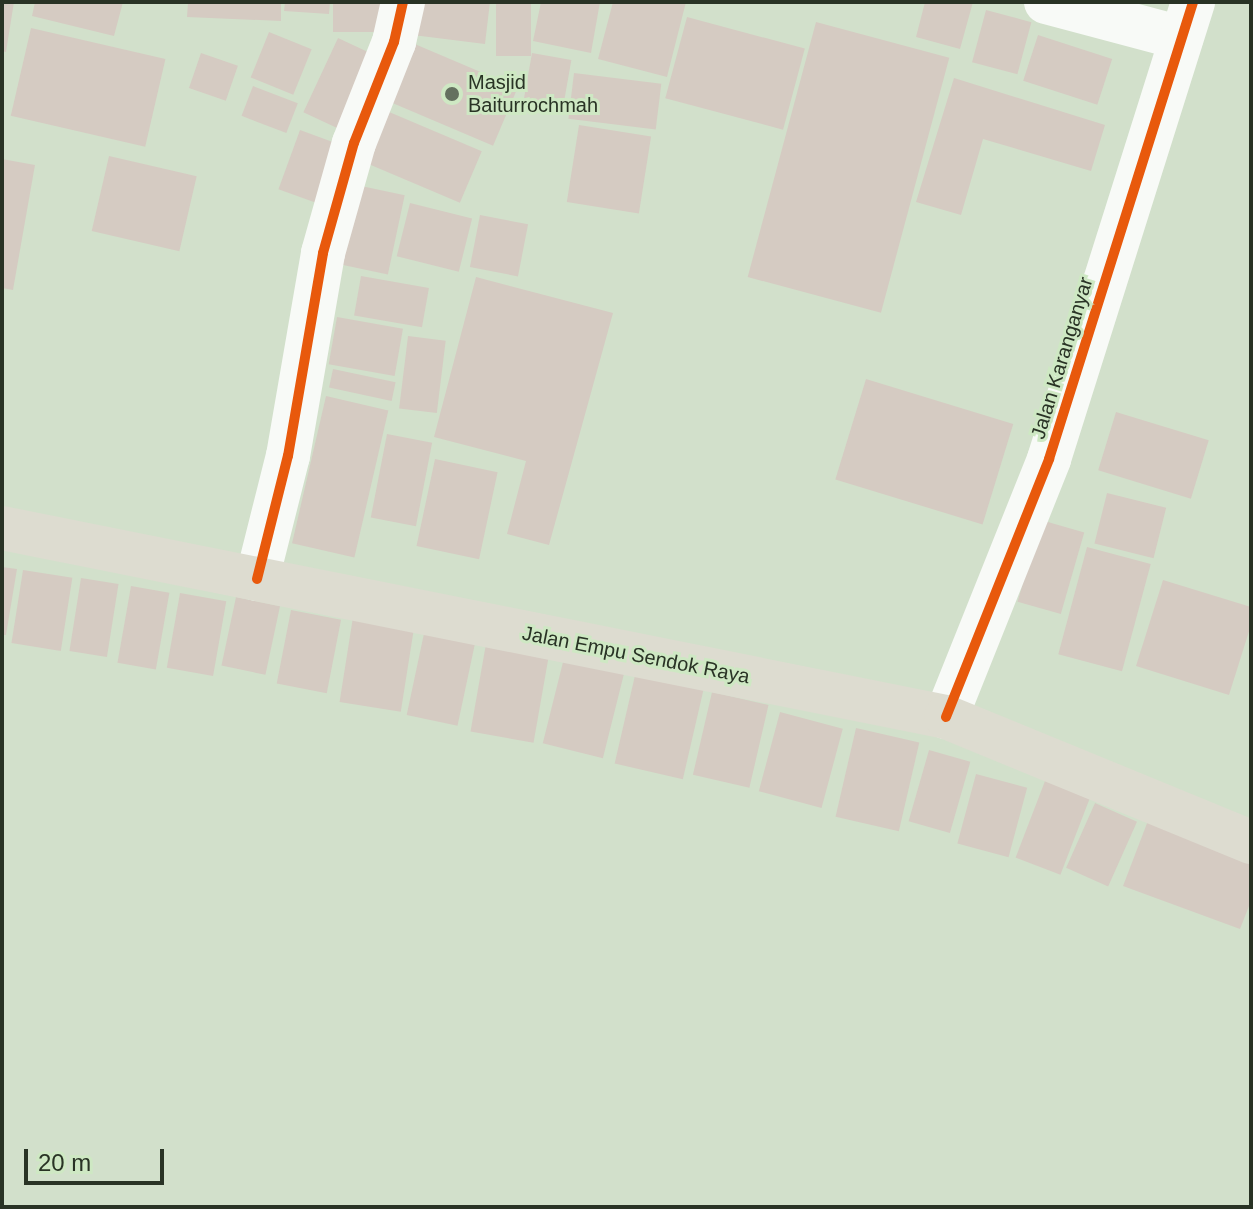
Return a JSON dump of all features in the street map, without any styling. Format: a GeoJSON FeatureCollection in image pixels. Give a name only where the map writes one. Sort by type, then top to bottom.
{"type":"FeatureCollection","features":[{"type":"Feature","properties":{"kind":"main road","name":"Jalan Empu Sendok Raya"},"geometry":{"type":"LineString","coordinates":[[2,528],[946,717],[1251,842]]}},
{"type":"Feature","properties":{"kind":"street"},"geometry":{"type":"LineString","coordinates":[[257,579],[288,456],[317,279],[354,143],[394,42],[403,2]]}},
{"type":"Feature","properties":{"kind":"street","name":"Jalan Karanganyar"},"geometry":{"type":"LineString","coordinates":[[946,717],[1049,459],[1187,20],[1046,2]]}},
{"type":"Feature","properties":{"kind":"building"},"geometry":{"type":"Polygon","coordinates":[[[2,2],[14,2],[6,52],[2,51],[2,2]]]}},
{"type":"Feature","properties":{"kind":"building"},"geometry":{"type":"Polygon","coordinates":[[[35,2],[123,2],[114,36],[32,16],[35,2]]]}},
{"type":"Feature","properties":{"kind":"building"},"geometry":{"type":"Polygon","coordinates":[[[188,2],[281,2],[281,21],[187,17],[188,2]]]}},
{"type":"Feature","properties":{"kind":"building"},"geometry":{"type":"Polygon","coordinates":[[[285,2],[330,2],[329,14],[284,11],[285,2]]]}},
{"type":"Feature","properties":{"kind":"building"},"geometry":{"type":"Polygon","coordinates":[[[333,2],[395,2],[395,32],[333,32],[333,2]]]}},
{"type":"Feature","properties":{"kind":"building"},"geometry":{"type":"Polygon","coordinates":[[[418,2],[490,2],[485,44],[413,35],[418,2]]]}},
{"type":"Feature","properties":{"kind":"building"},"geometry":{"type":"Polygon","coordinates":[[[496,2],[531,2],[531,56],[496,56],[496,2]]]}},
{"type":"Feature","properties":{"kind":"building"},"geometry":{"type":"Polygon","coordinates":[[[541,2],[600,2],[591,53],[533,41],[541,2]]]}},
{"type":"Feature","properties":{"kind":"building"},"geometry":{"type":"Polygon","coordinates":[[[613,2],[686,2],[667,77],[598,59],[613,2]]]}},
{"type":"Feature","properties":{"kind":"building"},"geometry":{"type":"Polygon","coordinates":[[[925,2],[973,2],[960,49],[916,37],[925,2]]]}},
{"type":"Feature","properties":{"kind":"building"},"geometry":{"type":"Polygon","coordinates":[[[986,10],[1031,22],[1017,74],[972,62],[986,10]]]}},
{"type":"Feature","properties":{"kind":"building"},"geometry":{"type":"Polygon","coordinates":[[[687,17],[805,49],[783,130],[665,98],[687,17]]]}},
{"type":"Feature","properties":{"kind":"building"},"geometry":{"type":"Polygon","coordinates":[[[816,22],[949,58],[881,313],[748,277],[816,22]]]}},
{"type":"Feature","properties":{"kind":"building"},"geometry":{"type":"Polygon","coordinates":[[[31,28],[165,59],[145,147],[11,116],[31,28]]]}},
{"type":"Feature","properties":{"kind":"building"},"geometry":{"type":"Polygon","coordinates":[[[269,32],[312,49],[293,95],[251,77],[269,32]]]}},
{"type":"Feature","properties":{"kind":"building"},"geometry":{"type":"Polygon","coordinates":[[[1038,35],[1112,59],[1097,105],[1023,81],[1038,35]]]}},
{"type":"Feature","properties":{"kind":"building"},"geometry":{"type":"Polygon","coordinates":[[[338,38],[385,60],[350,134],[303,112],[338,38]]]}},
{"type":"Feature","properties":{"kind":"building","name":"Masjid Baiturrochmah"},"geometry":{"type":"Polygon","coordinates":[[[410,42],[518,88],[493,146],[385,100],[410,42]]]}},
{"type":"Feature","properties":{"kind":"building"},"geometry":{"type":"Polygon","coordinates":[[[201,53],[238,66],[226,101],[189,88],[201,53]]]}},
{"type":"Feature","properties":{"kind":"building"},"geometry":{"type":"Polygon","coordinates":[[[532,53],[571,60],[563,105],[524,98],[532,53]]]}},
{"type":"Feature","properties":{"kind":"building"},"geometry":{"type":"Polygon","coordinates":[[[574,73],[661,84],[656,129],[568,119],[574,73]]]}},
{"type":"Feature","properties":{"kind":"building"},"geometry":{"type":"Polygon","coordinates":[[[954,78],[1105,125],[1091,171],[983,139],[961,215],[916,202],[954,78]]]}},
{"type":"Feature","properties":{"kind":"building"},"geometry":{"type":"Polygon","coordinates":[[[253,86],[298,103],[286,133],[242,116],[253,86]]]}},
{"type":"Feature","properties":{"kind":"building"},"geometry":{"type":"Polygon","coordinates":[[[375,106],[482,151],[460,203],[353,158],[375,106]]]}},
{"type":"Feature","properties":{"kind":"building"},"geometry":{"type":"Polygon","coordinates":[[[579,125],[651,136],[639,213],[567,202],[579,125]]]}},
{"type":"Feature","properties":{"kind":"building"},"geometry":{"type":"Polygon","coordinates":[[[300,130],[342,145],[321,205],[278,189],[300,130]]]}},
{"type":"Feature","properties":{"kind":"building"},"geometry":{"type":"Polygon","coordinates":[[[109,156],[197,176],[179,251],[92,231],[109,156]]]}},
{"type":"Feature","properties":{"kind":"building"},"geometry":{"type":"Polygon","coordinates":[[[2,159],[35,165],[13,290],[2,288],[2,159]]]}},
{"type":"Feature","properties":{"kind":"building"},"geometry":{"type":"Polygon","coordinates":[[[347,183],[405,195],[388,274],[330,262],[347,183]]]}},
{"type":"Feature","properties":{"kind":"building"},"geometry":{"type":"Polygon","coordinates":[[[410,203],[472,218],[459,272],[397,256],[410,203]]]}},
{"type":"Feature","properties":{"kind":"building"},"geometry":{"type":"Polygon","coordinates":[[[480,215],[528,224],[518,276],[470,267],[480,215]]]}},
{"type":"Feature","properties":{"kind":"building"},"geometry":{"type":"Polygon","coordinates":[[[361,276],[429,288],[422,327],[354,315],[361,276]]]}},
{"type":"Feature","properties":{"kind":"building"},"geometry":{"type":"Polygon","coordinates":[[[476,277],[613,313],[549,545],[507,534],[526,461],[434,437],[476,277]]]}},
{"type":"Feature","properties":{"kind":"building"},"geometry":{"type":"Polygon","coordinates":[[[337,317],[403,329],[395,376],[329,364],[337,317]]]}},
{"type":"Feature","properties":{"kind":"building"},"geometry":{"type":"Polygon","coordinates":[[[408,336],[446,341],[437,413],[399,408],[408,336]]]}},
{"type":"Feature","properties":{"kind":"building"},"geometry":{"type":"Polygon","coordinates":[[[333,369],[396,382],[392,401],[329,388],[333,369]]]}},
{"type":"Feature","properties":{"kind":"building"},"geometry":{"type":"Polygon","coordinates":[[[866,379],[1013,424],[983,524],[835,479],[866,379]]]}},
{"type":"Feature","properties":{"kind":"building"},"geometry":{"type":"Polygon","coordinates":[[[326,396],[388,410],[354,558],[292,543],[326,396]]]}},
{"type":"Feature","properties":{"kind":"building"},"geometry":{"type":"Polygon","coordinates":[[[1116,412],[1209,440],[1191,499],[1098,470],[1116,412]]]}},
{"type":"Feature","properties":{"kind":"building"},"geometry":{"type":"Polygon","coordinates":[[[387,434],[432,443],[416,526],[371,517],[387,434]]]}},
{"type":"Feature","properties":{"kind":"building"},"geometry":{"type":"Polygon","coordinates":[[[435,459],[498,472],[479,559],[416,546],[435,459]]]}},
{"type":"Feature","properties":{"kind":"building"},"geometry":{"type":"Polygon","coordinates":[[[1107,493],[1166,508],[1154,558],[1094,543],[1107,493]]]}},
{"type":"Feature","properties":{"kind":"building"},"geometry":{"type":"Polygon","coordinates":[[[1041,520],[1084,532],[1061,614],[1018,602],[1041,520]]]}},
{"type":"Feature","properties":{"kind":"building"},"geometry":{"type":"Polygon","coordinates":[[[1087,547],[1151,564],[1122,671],[1058,654],[1087,547]]]}},
{"type":"Feature","properties":{"kind":"building"},"geometry":{"type":"Polygon","coordinates":[[[2,567],[17,569],[6,635],[2,635],[2,567]]]}},
{"type":"Feature","properties":{"kind":"building"},"geometry":{"type":"Polygon","coordinates":[[[23,570],[72,578],[61,651],[11,643],[23,570]]]}},
{"type":"Feature","properties":{"kind":"building"},"geometry":{"type":"Polygon","coordinates":[[[81,578],[119,584],[107,657],[69,651],[81,578]]]}},
{"type":"Feature","properties":{"kind":"building"},"geometry":{"type":"Polygon","coordinates":[[[1163,580],[1251,607],[1251,625],[1229,695],[1136,666],[1163,580]]]}},
{"type":"Feature","properties":{"kind":"building"},"geometry":{"type":"Polygon","coordinates":[[[131,586],[169,593],[156,670],[117,663],[131,586]]]}},
{"type":"Feature","properties":{"kind":"building"},"geometry":{"type":"Polygon","coordinates":[[[180,593],[226,601],[213,676],[167,668],[180,593]]]}},
{"type":"Feature","properties":{"kind":"building"},"geometry":{"type":"Polygon","coordinates":[[[236,597],[280,606],[265,675],[221,665],[236,597]]]}},
{"type":"Feature","properties":{"kind":"building"},"geometry":{"type":"Polygon","coordinates":[[[291,610],[341,620],[327,693],[277,684],[291,610]]]}},
{"type":"Feature","properties":{"kind":"building"},"geometry":{"type":"Polygon","coordinates":[[[353,617],[414,627],[401,712],[340,702],[353,617]]]}},
{"type":"Feature","properties":{"kind":"building"},"geometry":{"type":"Polygon","coordinates":[[[426,624],[477,635],[458,726],[407,715],[426,624]]]}},
{"type":"Feature","properties":{"kind":"building"},"geometry":{"type":"Polygon","coordinates":[[[487,638],[550,649],[534,743],[471,732],[487,638]]]}},
{"type":"Feature","properties":{"kind":"building"},"geometry":{"type":"Polygon","coordinates":[[[565,654],[625,669],[603,758],[543,743],[565,654]]]}},
{"type":"Feature","properties":{"kind":"building"},"geometry":{"type":"Polygon","coordinates":[[[636,671],[704,687],[683,779],[615,764],[636,671]]]}},
{"type":"Feature","properties":{"kind":"building"},"geometry":{"type":"Polygon","coordinates":[[[712,692],[769,705],[749,788],[693,775],[712,692]]]}},
{"type":"Feature","properties":{"kind":"building"},"geometry":{"type":"Polygon","coordinates":[[[780,712],[843,729],[822,808],[759,791],[780,712]]]}},
{"type":"Feature","properties":{"kind":"building"},"geometry":{"type":"Polygon","coordinates":[[[856,728],[919,743],[899,831],[836,817],[856,728]]]}},
{"type":"Feature","properties":{"kind":"building"},"geometry":{"type":"Polygon","coordinates":[[[929,750],[970,762],[950,833],[909,821],[929,750]]]}},
{"type":"Feature","properties":{"kind":"building"},"geometry":{"type":"Polygon","coordinates":[[[976,774],[1027,788],[1009,857],[957,844],[976,774]]]}},
{"type":"Feature","properties":{"kind":"building"},"geometry":{"type":"Polygon","coordinates":[[[1045,781],[1090,798],[1060,875],[1016,858],[1045,781]]]}},
{"type":"Feature","properties":{"kind":"building"},"geometry":{"type":"Polygon","coordinates":[[[1095,803],[1137,822],[1108,887],[1066,868],[1095,803]]]}},
{"type":"Feature","properties":{"kind":"building"},"geometry":{"type":"Polygon","coordinates":[[[1149,818],[1251,856],[1251,901],[1240,929],[1123,886],[1149,818]]]}},
{"type":"Feature","properties":{"kind":"cycle path"},"geometry":{"type":"LineString","coordinates":[[257,579],[288,456],[323,253],[354,143],[394,42],[403,2]]}},
{"type":"Feature","properties":{"kind":"cycle path"},"geometry":{"type":"LineString","coordinates":[[946,717],[1049,459],[1193,2]]}},
{"type":"Feature","properties":{"kind":"place","name":"Masjid Baiturrochmah"},"geometry":{"type":"Point","coordinates":[452,94]}}]}
